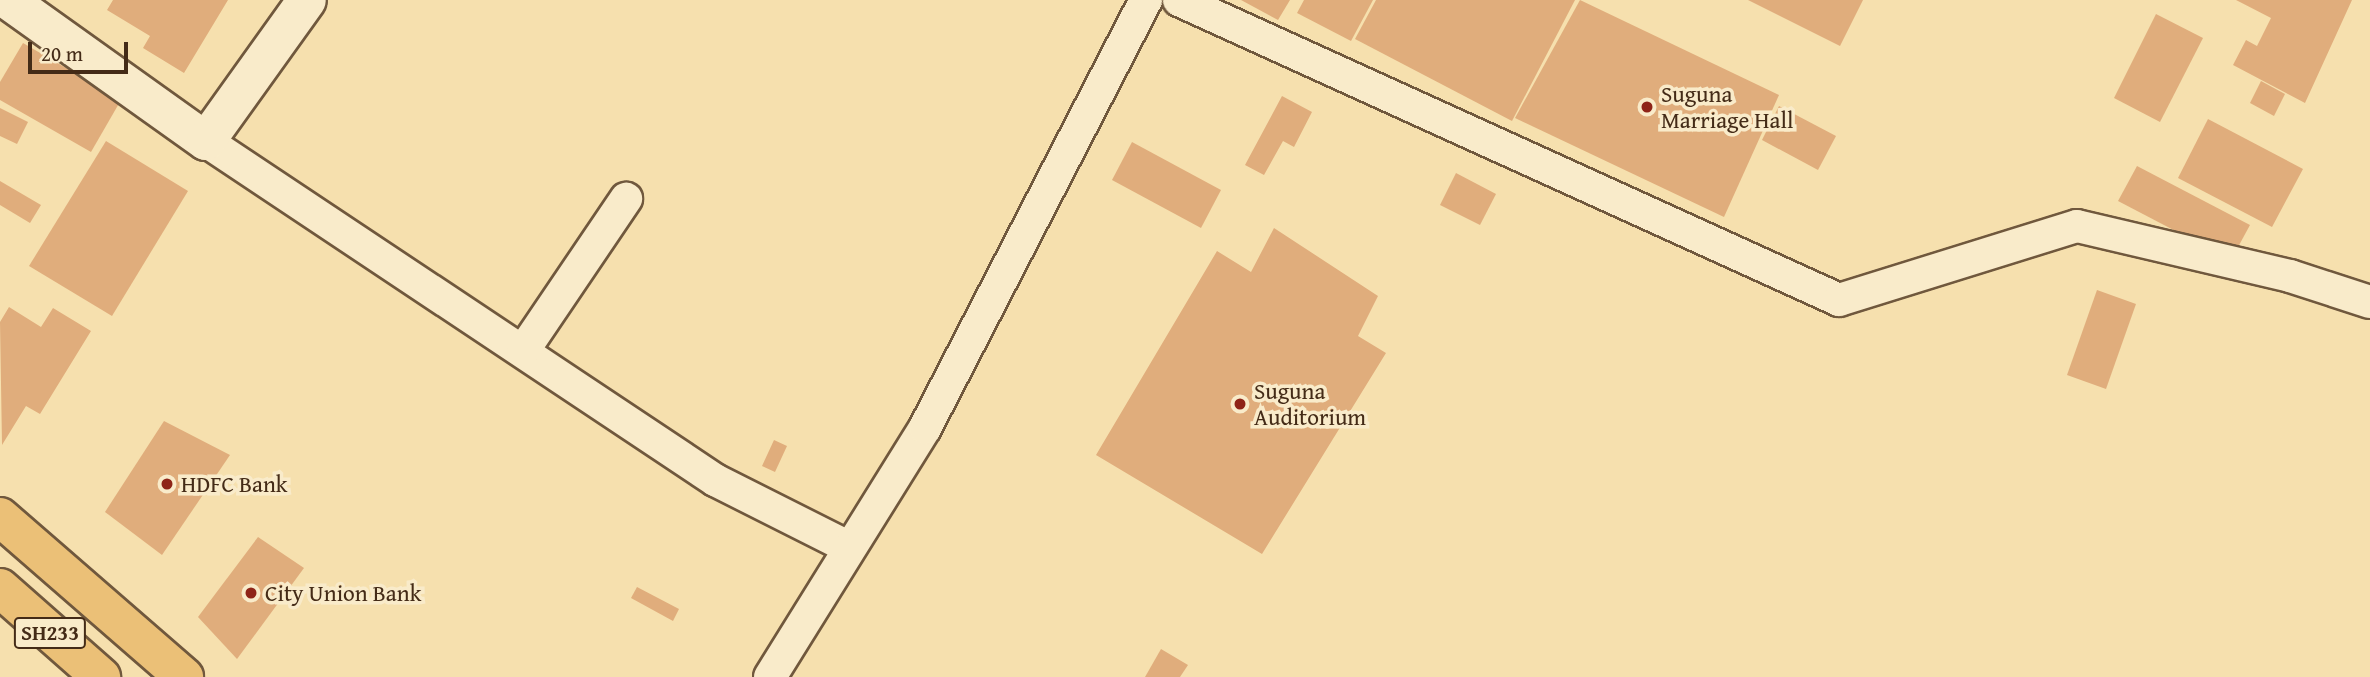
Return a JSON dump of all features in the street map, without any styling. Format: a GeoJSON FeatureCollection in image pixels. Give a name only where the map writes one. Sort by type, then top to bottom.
{"type":"FeatureCollection","features":[{"type":"Feature","properties":{"kind":"main road"},"geometry":{"type":"LineString","coordinates":[[0,517],[184,677]]}},
{"type":"Feature","properties":{"kind":"main road","name":"SH233"},"geometry":{"type":"LineString","coordinates":[[0,588],[100,677]]}},
{"type":"Feature","properties":{"kind":"street"},"geometry":{"type":"LineString","coordinates":[[8,0],[206,141],[715,480],[848,547]]}},
{"type":"Feature","properties":{"kind":"street"},"geometry":{"type":"LineString","coordinates":[[206,141],[307,0]]}},
{"type":"Feature","properties":{"kind":"street"},"geometry":{"type":"LineString","coordinates":[[770,677],[848,547],[925,428],[1146,0]]}},
{"type":"Feature","properties":{"kind":"street"},"geometry":{"type":"LineString","coordinates":[[1179,0],[1839,300],[2077,226],[2290,276],[2370,302]]}},
{"type":"Feature","properties":{"kind":"street"},"geometry":{"type":"LineString","coordinates":[[523,351],[626,199]]}},
{"type":"Feature","properties":{"kind":"building"},"geometry":{"type":"Polygon","coordinates":[[[113,0],[228,0],[184,73],[143,48],[150,36],[107,10],[113,0]]]}},
{"type":"Feature","properties":{"kind":"building"},"geometry":{"type":"Polygon","coordinates":[[[1241,0],[1290,0],[1278,20],[1241,0]]]}},
{"type":"Feature","properties":{"kind":"building"},"geometry":{"type":"Polygon","coordinates":[[[1304,0],[1373,0],[1351,41],[1297,13],[1304,0]]]}},
{"type":"Feature","properties":{"kind":"building"},"geometry":{"type":"Polygon","coordinates":[[[1376,0],[1575,0],[1512,121],[1355,39],[1376,0]]]}},
{"type":"Feature","properties":{"kind":"building","name":"Suguna Marriage Hall"},"geometry":{"type":"Polygon","coordinates":[[[1580,0],[1779,95],[1724,217],[1515,118],[1580,0]]]}},
{"type":"Feature","properties":{"kind":"building"},"geometry":{"type":"Polygon","coordinates":[[[1748,0],[1863,0],[1840,46],[1748,0]]]}},
{"type":"Feature","properties":{"kind":"building"},"geometry":{"type":"Polygon","coordinates":[[[2236,0],[2352,0],[2305,103],[2233,65],[2246,40],[2257,46],[2271,18],[2236,0]]]}},
{"type":"Feature","properties":{"kind":"building"},"geometry":{"type":"Polygon","coordinates":[[[2156,14],[2203,38],[2160,122],[2114,98],[2156,14]]]}},
{"type":"Feature","properties":{"kind":"building"},"geometry":{"type":"Polygon","coordinates":[[[23,43],[121,100],[91,152],[0,100],[0,82],[23,43]]]}},
{"type":"Feature","properties":{"kind":"building"},"geometry":{"type":"Polygon","coordinates":[[[2261,81],[2285,94],[2274,116],[2250,103],[2261,81]]]}},
{"type":"Feature","properties":{"kind":"building"},"geometry":{"type":"Polygon","coordinates":[[[1282,96],[1312,112],[1294,147],[1283,141],[1264,175],[1245,165],[1282,96]]]}},
{"type":"Feature","properties":{"kind":"building"},"geometry":{"type":"Polygon","coordinates":[[[1779,106],[1836,136],[1818,170],[1762,140],[1779,106]]]}},
{"type":"Feature","properties":{"kind":"building"},"geometry":{"type":"Polygon","coordinates":[[[0,108],[28,122],[17,144],[0,136],[0,108]]]}},
{"type":"Feature","properties":{"kind":"building"},"geometry":{"type":"Polygon","coordinates":[[[2208,119],[2303,169],[2272,227],[2178,178],[2208,119]]]}},
{"type":"Feature","properties":{"kind":"building"},"geometry":{"type":"Polygon","coordinates":[[[106,141],[188,191],[112,316],[29,266],[106,141]]]}},
{"type":"Feature","properties":{"kind":"building"},"geometry":{"type":"Polygon","coordinates":[[[1132,142],[1221,190],[1201,228],[1112,180],[1132,142]]]}},
{"type":"Feature","properties":{"kind":"building"},"geometry":{"type":"Polygon","coordinates":[[[2137,166],[2250,225],[2231,260],[2118,201],[2137,166]]]}},
{"type":"Feature","properties":{"kind":"building"},"geometry":{"type":"Polygon","coordinates":[[[1456,173],[1496,194],[1480,225],[1440,205],[1456,173]]]}},
{"type":"Feature","properties":{"kind":"building"},"geometry":{"type":"Polygon","coordinates":[[[0,181],[41,205],[30,223],[0,205],[0,181]]]}},
{"type":"Feature","properties":{"kind":"building","name":"Suguna Auditorium"},"geometry":{"type":"Polygon","coordinates":[[[1274,228],[1378,296],[1358,336],[1386,353],[1262,554],[1096,455],[1217,251],[1251,272],[1274,228]]]}},
{"type":"Feature","properties":{"kind":"building"},"geometry":{"type":"Polygon","coordinates":[[[2097,290],[2136,304],[2106,389],[2067,375],[2097,290]]]}},
{"type":"Feature","properties":{"kind":"building"},"geometry":{"type":"Polygon","coordinates":[[[9,307],[41,327],[53,308],[91,331],[40,414],[26,406],[2,445],[0,322],[9,307]]]}},
{"type":"Feature","properties":{"kind":"building","name":"HDFC Bank"},"geometry":{"type":"Polygon","coordinates":[[[164,421],[230,455],[162,555],[105,512],[164,421]]]}},
{"type":"Feature","properties":{"kind":"building"},"geometry":{"type":"Polygon","coordinates":[[[774,440],[787,446],[775,472],[762,466],[774,440]]]}},
{"type":"Feature","properties":{"kind":"building","name":"City Union Bank"},"geometry":{"type":"Polygon","coordinates":[[[258,537],[304,568],[237,659],[198,617],[258,537]]]}},
{"type":"Feature","properties":{"kind":"building"},"geometry":{"type":"Polygon","coordinates":[[[637,587],[679,609],[673,621],[631,598],[637,587]]]}},
{"type":"Feature","properties":{"kind":"building"},"geometry":{"type":"Polygon","coordinates":[[[1161,649],[1188,665],[1180,677],[1145,677],[1161,649]]]}},
{"type":"Feature","properties":{"kind":"place","name":"Suguna Marriage Hall"},"geometry":{"type":"Point","coordinates":[1647,107]}},
{"type":"Feature","properties":{"kind":"place","name":"Suguna Auditorium"},"geometry":{"type":"Point","coordinates":[1240,404]}},
{"type":"Feature","properties":{"kind":"place","name":"HDFC Bank"},"geometry":{"type":"Point","coordinates":[167,484]}},
{"type":"Feature","properties":{"kind":"place","name":"City Union Bank"},"geometry":{"type":"Point","coordinates":[251,593]}}]}
